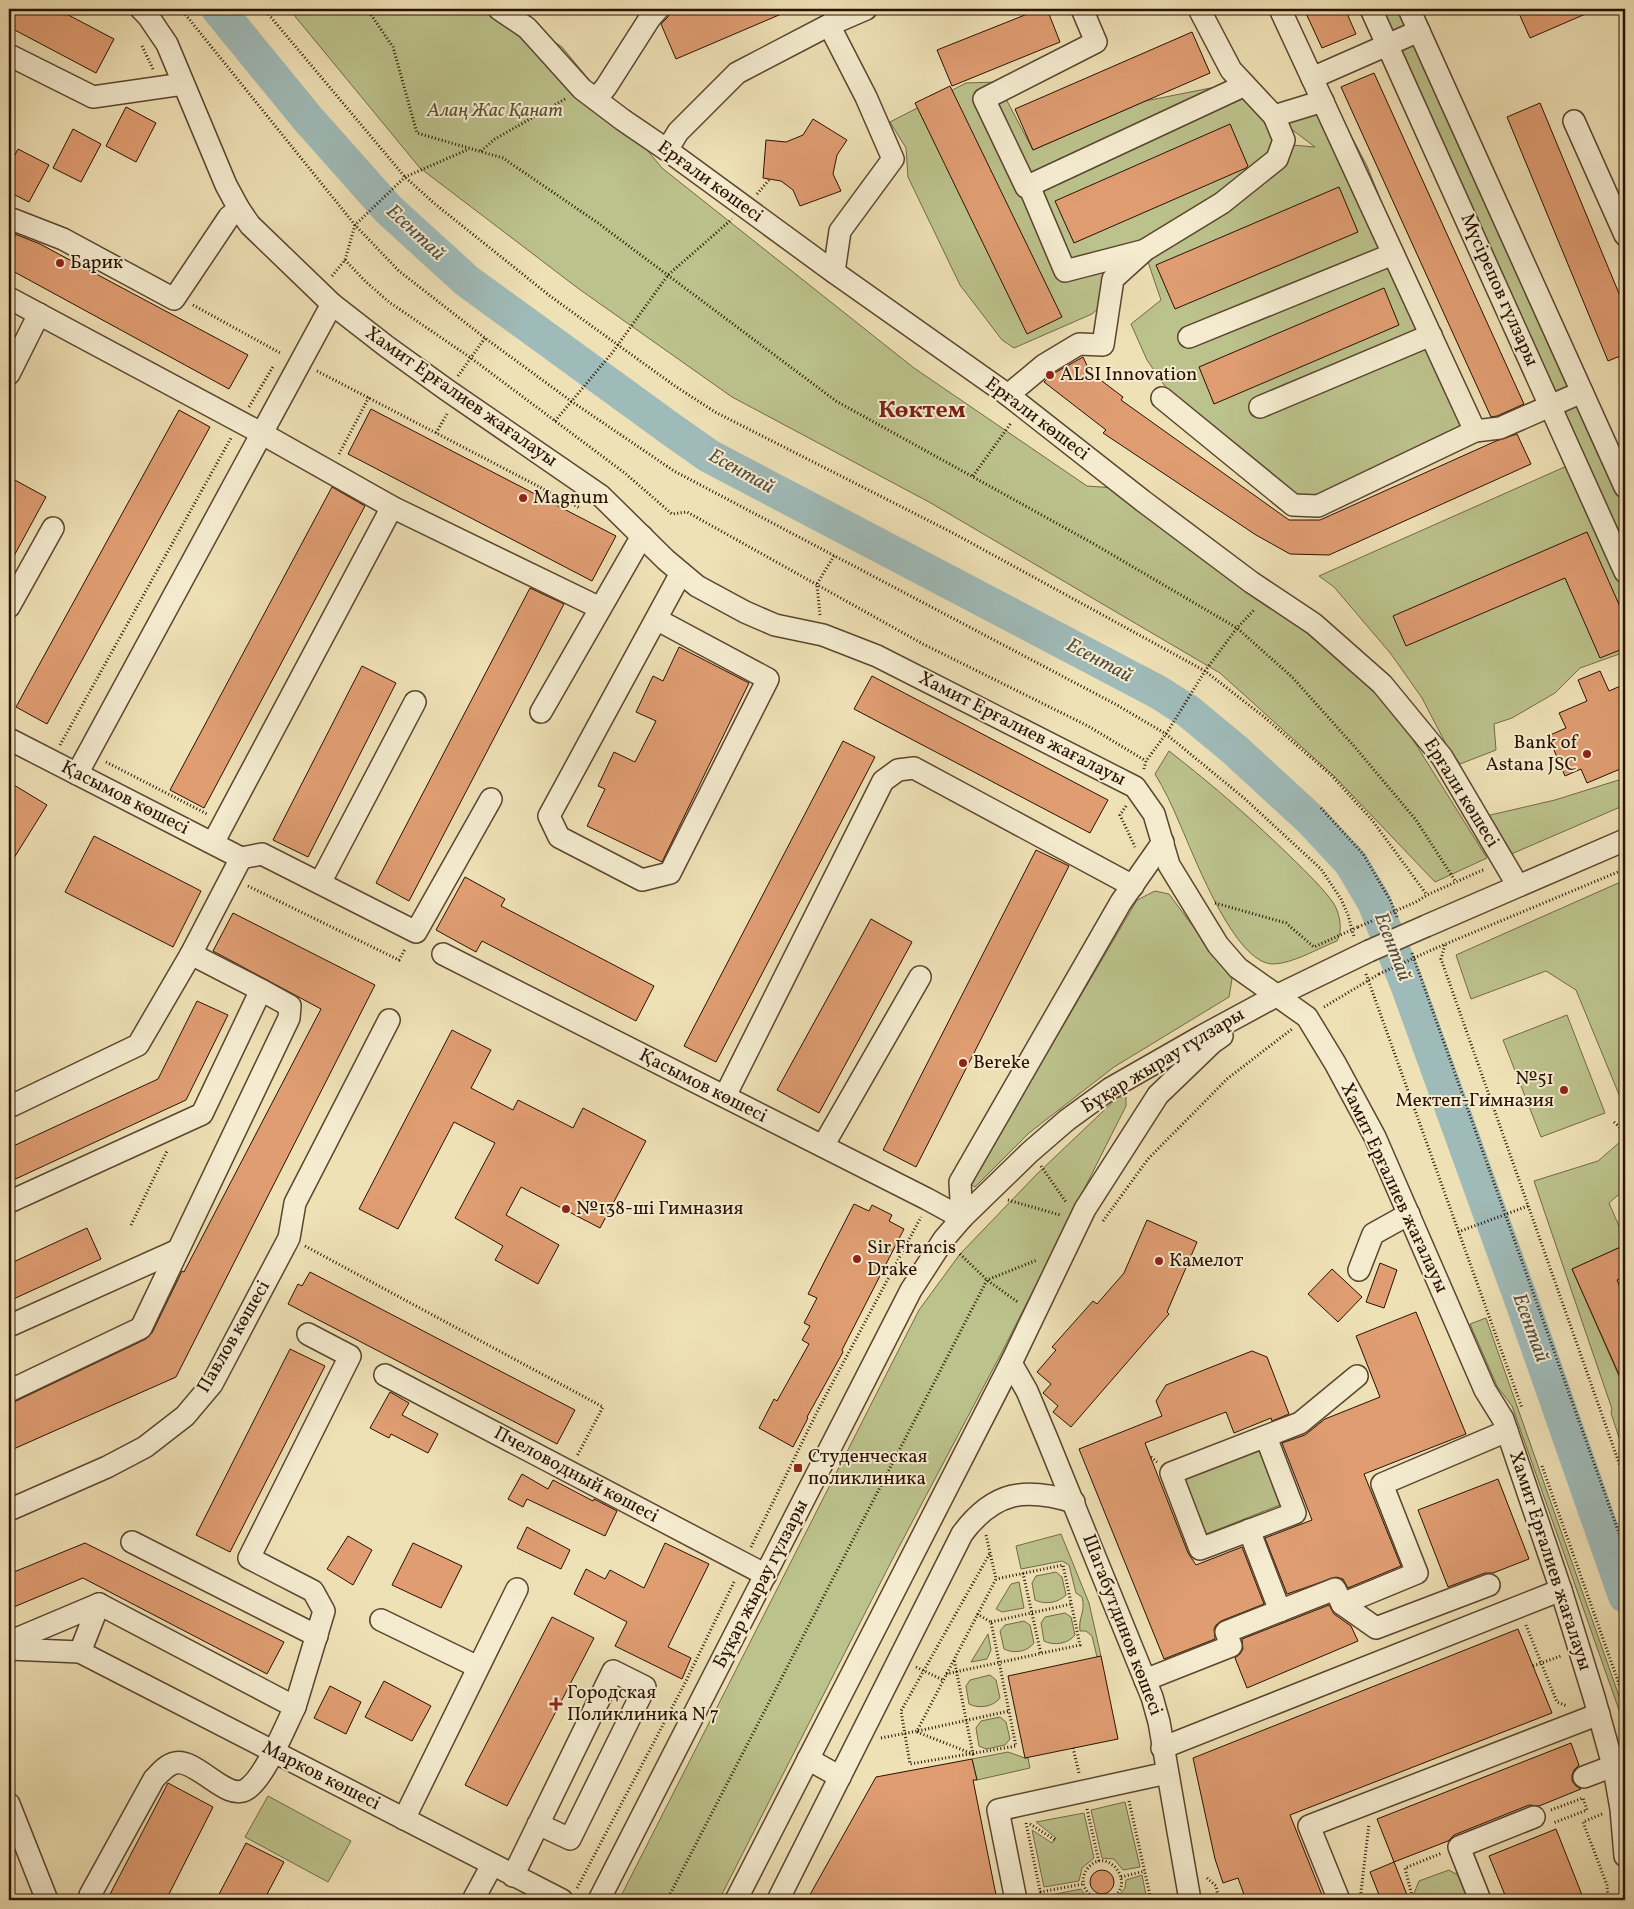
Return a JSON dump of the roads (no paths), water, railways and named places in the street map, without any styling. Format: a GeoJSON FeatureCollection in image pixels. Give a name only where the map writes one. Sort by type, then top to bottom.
{"type":"FeatureCollection","features":[{"type":"Feature","properties":{"kind":"street","name":"Хамит Ерғалиев жағалауы"},"geometry":{"type":"LineString","coordinates":[[141,9],[167,44],[226,185],[250,225],[326,298],[386,346],[601,496],[697,586],[745,612],[774,625],[823,636],[877,656],[1135,787],[1154,814],[1170,865],[1218,944],[1238,968],[1307,1017],[1336,1063],[1375,1137],[1485,1390],[1503,1419],[1580,1649],[1592,1717],[1613,1766],[1621,1809],[1625,1856]]}},
{"type":"Feature","properties":{"kind":"street","name":"Ерғали көшесі"},"geometry":{"type":"LineString","coordinates":[[499,9],[527,28],[589,94],[623,120],[1008,396],[1151,507],[1314,624],[1382,684],[1442,757],[1518,886]]}},
{"type":"Feature","properties":{"kind":"street"},"geometry":{"type":"LineString","coordinates":[[589,94],[606,87],[650,18],[658,9]]}},
{"type":"Feature","properties":{"kind":"street"},"geometry":{"type":"LineString","coordinates":[[667,150],[678,132],[737,73],[829,25],[866,9]]}},
{"type":"Feature","properties":{"kind":"street"},"geometry":{"type":"LineString","coordinates":[[1082,9],[1096,42],[984,99],[1026,187],[1028,186],[1064,270],[1145,250]]}},
{"type":"Feature","properties":{"kind":"street"},"geometry":{"type":"LineString","coordinates":[[1008,396],[1044,365],[1079,344],[1103,345],[1113,279],[1145,250],[1222,203],[1277,159],[1284,140],[1274,116],[1231,70],[1199,9]]}},
{"type":"Feature","properties":{"kind":"street"},"geometry":{"type":"LineString","coordinates":[[1280,9],[1475,431]]}},
{"type":"Feature","properties":{"kind":"street","name":"Мүсірепов гүлзары"},"geometry":{"type":"LineString","coordinates":[[1371,9],[1625,570]]}},
{"type":"Feature","properties":{"kind":"street","name":"Мүсірепов гүлзары"},"geometry":{"type":"LineString","coordinates":[[1409,9],[1625,487]]}},
{"type":"Feature","properties":{"kind":"street"},"geometry":{"type":"LineString","coordinates":[[829,25],[866,98],[893,159],[840,231],[834,272]]}},
{"type":"Feature","properties":{"kind":"street"},"geometry":{"type":"LineString","coordinates":[[1312,78],[1419,31]]}},
{"type":"Feature","properties":{"kind":"street"},"geometry":{"type":"LineString","coordinates":[[9,54],[93,97],[183,84]]}},
{"type":"Feature","properties":{"kind":"street"},"geometry":{"type":"LineString","coordinates":[[1028,186],[1245,85]]}},
{"type":"Feature","properties":{"kind":"street"},"geometry":{"type":"LineString","coordinates":[[1274,116],[1322,101]]}},
{"type":"Feature","properties":{"kind":"street"},"geometry":{"type":"LineString","coordinates":[[1574,121],[1625,235]]}},
{"type":"Feature","properties":{"kind":"street"},"geometry":{"type":"LineString","coordinates":[[9,218],[63,239],[174,299],[229,217],[239,209]]}},
{"type":"Feature","properties":{"kind":"street"},"geometry":{"type":"LineString","coordinates":[[1189,337],[1393,254]]}},
{"type":"Feature","properties":{"kind":"street"},"geometry":{"type":"LineString","coordinates":[[9,298],[261,433],[392,508],[600,608]]}},
{"type":"Feature","properties":{"kind":"street"},"geometry":{"type":"LineString","coordinates":[[77,774],[261,433],[326,298]]}},
{"type":"Feature","properties":{"kind":"street"},"geometry":{"type":"LineString","coordinates":[[9,374],[39,314]]}},
{"type":"Feature","properties":{"kind":"street"},"geometry":{"type":"LineString","coordinates":[[1260,407],[1430,335]]}},
{"type":"Feature","properties":{"kind":"street"},"geometry":{"type":"LineString","coordinates":[[1162,398],[1293,505],[1318,506],[1475,431],[1500,428],[1582,392]]}},
{"type":"Feature","properties":{"kind":"street"},"geometry":{"type":"LineString","coordinates":[[213,843],[392,508]]}},
{"type":"Feature","properties":{"kind":"street"},"geometry":{"type":"LineString","coordinates":[[9,607],[53,528]]}},
{"type":"Feature","properties":{"kind":"street"},"geometry":{"type":"LineString","coordinates":[[542,712],[642,536]]}},
{"type":"Feature","properties":{"kind":"street"},"geometry":{"type":"LineString","coordinates":[[656,620],[768,679],[670,873],[642,880],[559,837],[549,816],[681,573]]}},
{"type":"Feature","properties":{"kind":"street"},"geometry":{"type":"LineString","coordinates":[[320,883],[415,702]]}},
{"type":"Feature","properties":{"kind":"street","name":"Қасымов көшесі"},"geometry":{"type":"LineString","coordinates":[[9,739],[241,858]]}},
{"type":"Feature","properties":{"kind":"street"},"geometry":{"type":"LineString","coordinates":[[725,1096],[883,781],[898,770],[914,768],[1139,878]]}},
{"type":"Feature","properties":{"kind":"street"},"geometry":{"type":"LineString","coordinates":[[9,1108],[138,1045],[191,954],[241,858],[262,854],[416,932],[491,799]]}},
{"type":"Feature","properties":{"kind":"street","name":"Бұқар жырау гүлзары"},"geometry":{"type":"LineString","coordinates":[[599,1900],[910,1290],[944,1239],[962,1218],[1030,1152],[1067,1120],[1111,1088],[1276,996],[1364,953],[1625,840]]}},
{"type":"Feature","properties":{"kind":"street"},"geometry":{"type":"LineString","coordinates":[[962,1218],[960,1182],[1122,902],[1163,842]]}},
{"type":"Feature","properties":{"kind":"street"},"geometry":{"type":"LineString","coordinates":[[9,1391],[141,1328],[289,1018],[290,1006],[191,954]]}},
{"type":"Feature","properties":{"kind":"street","name":"Қасымов көшесі"},"geometry":{"type":"LineString","coordinates":[[443,954],[962,1218]]}},
{"type":"Feature","properties":{"kind":"street"},"geometry":{"type":"LineString","coordinates":[[823,1146],[920,977]]}},
{"type":"Feature","properties":{"kind":"street"},"geometry":{"type":"LineString","coordinates":[[9,1202],[202,1114],[261,990]]}},
{"type":"Feature","properties":{"kind":"street","name":"Бұқар жырау гүлзары"},"geometry":{"type":"LineString","coordinates":[[736,1900],[1012,1364],[1085,1209],[1158,1095],[1212,1043],[1276,996]]}},
{"type":"Feature","properties":{"kind":"street","name":"Павлов көшесі"},"geometry":{"type":"LineString","coordinates":[[9,1510],[107,1467],[145,1447],[185,1416],[212,1384],[289,1238],[295,1203],[389,1020]]}},
{"type":"Feature","properties":{"kind":"street"},"geometry":{"type":"LineString","coordinates":[[1141,1071],[1158,1095]]}},
{"type":"Feature","properties":{"kind":"street"},"geometry":{"type":"LineString","coordinates":[[1359,1270],[1373,1234],[1409,1214]]}},
{"type":"Feature","properties":{"kind":"street"},"geometry":{"type":"LineString","coordinates":[[9,1326],[178,1250]]}},
{"type":"Feature","properties":{"kind":"street"},"geometry":{"type":"LineString","coordinates":[[90,1895],[154,1779],[164,1768],[173,1763],[187,1764],[229,1790],[244,1792],[255,1782],[273,1752],[295,1707],[324,1611],[313,1591],[249,1558],[350,1356],[308,1334]]}},
{"type":"Feature","properties":{"kind":"street","name":"Шагабутдинов көшесі"},"geometry":{"type":"LineString","coordinates":[[1012,1364],[1027,1390],[1152,1697],[1159,1722],[1162,1748],[1190,1900]]}},
{"type":"Feature","properties":{"kind":"street","name":"Пчеловодный көшесі"},"geometry":{"type":"LineString","coordinates":[[385,1375],[766,1575]]}},
{"type":"Feature","properties":{"kind":"street"},"geometry":{"type":"LineString","coordinates":[[1266,1437],[1295,1513],[1200,1549],[1171,1473],[1300,1423],[1357,1376]]}},
{"type":"Feature","properties":{"kind":"street"},"geometry":{"type":"LineString","coordinates":[[1342,1604],[1417,1573],[1382,1484],[1507,1431]]}},
{"type":"Feature","properties":{"kind":"street"},"geometry":{"type":"LineString","coordinates":[[778,1900],[962,1534],[980,1512],[998,1501],[1016,1494],[1032,1493],[1054,1496],[1074,1502]]}},
{"type":"Feature","properties":{"kind":"street"},"geometry":{"type":"LineString","coordinates":[[1249,1530],[1280,1611]]}},
{"type":"Feature","properties":{"kind":"street"},"geometry":{"type":"LineString","coordinates":[[132,1542],[317,1636]]}},
{"type":"Feature","properties":{"kind":"street"},"geometry":{"type":"LineString","coordinates":[[1145,1680],[1231,1646],[1226,1632],[1335,1589],[1342,1604],[1376,1628],[1489,1585]]}},
{"type":"Feature","properties":{"kind":"street"},"geometry":{"type":"LineString","coordinates":[[404,1819],[517,1589]]}},
{"type":"Feature","properties":{"kind":"street"},"geometry":{"type":"LineString","coordinates":[[1162,1748],[1561,1590]]}},
{"type":"Feature","properties":{"kind":"street"},"geometry":{"type":"LineString","coordinates":[[99,1604],[295,1707]]}},
{"type":"Feature","properties":{"kind":"street"},"geometry":{"type":"LineString","coordinates":[[9,1642],[99,1604]]}},
{"type":"Feature","properties":{"kind":"street"},"geometry":{"type":"LineString","coordinates":[[9,1649],[80,1652],[99,1604]]}},
{"type":"Feature","properties":{"kind":"street"},"geometry":{"type":"LineString","coordinates":[[381,1620],[478,1667]]}},
{"type":"Feature","properties":{"kind":"street","name":"Марков көшесі"},"geometry":{"type":"LineString","coordinates":[[80,1652],[562,1900]]}},
{"type":"Feature","properties":{"kind":"street"},"geometry":{"type":"LineString","coordinates":[[513,1876],[538,1824],[613,1671],[644,1687],[570,1839],[538,1824]]}},
{"type":"Feature","properties":{"kind":"street"},"geometry":{"type":"LineString","coordinates":[[1339,1900],[1309,1826],[1592,1717]]}},
{"type":"Feature","properties":{"kind":"street"},"geometry":{"type":"LineString","coordinates":[[808,1759],[840,1777]]}},
{"type":"Feature","properties":{"kind":"street"},"geometry":{"type":"LineString","coordinates":[[1584,1777],[1613,1766]]}},
{"type":"Feature","properties":{"kind":"street"},"geometry":{"type":"LineString","coordinates":[[1016,1900],[998,1810],[1086,1803],[1167,1774]]}},
{"type":"Feature","properties":{"kind":"street"},"geometry":{"type":"LineString","coordinates":[[9,1804],[47,1900]]}},
{"type":"Feature","properties":{"kind":"street"},"geometry":{"type":"LineString","coordinates":[[1480,1900],[1459,1847],[1534,1817]]}},
{"type":"Feature","properties":{"kind":"street"},"geometry":{"type":"LineString","coordinates":[[458,1900],[463,1891],[477,1893],[492,1865]]}},
{"type":"Feature","properties":{"kind":"waterway","name":"Есентай"},"geometry":{"type":"LineString","coordinates":[[218,9],[308,119],[388,209],[467,281],[709,456],[1158,692],[1188,711],[1235,750],[1310,819],[1351,863],[1374,902],[1408,987],[1522,1302],[1625,1596]]}},
{"type":"Feature","properties":{"kind":"place","name":"Барик"},"geometry":{"type":"Point","coordinates":[60,263]}},
{"type":"Feature","properties":{"kind":"place","name":"ALSI Innovation"},"geometry":{"type":"Point","coordinates":[1050,375]}},
{"type":"Feature","properties":{"kind":"place","name":"Magnum"},"geometry":{"type":"Point","coordinates":[523,498]}},
{"type":"Feature","properties":{"kind":"place","name":"Bank of Astana JSC"},"geometry":{"type":"Point","coordinates":[1587,754]}},
{"type":"Feature","properties":{"kind":"place","name":"Bereke"},"geometry":{"type":"Point","coordinates":[963,1063]}},
{"type":"Feature","properties":{"kind":"place","name":"№51 Мектеп-Гимназия"},"geometry":{"type":"Point","coordinates":[1564,1090]}},
{"type":"Feature","properties":{"kind":"place","name":"№138-ші Гимназия"},"geometry":{"type":"Point","coordinates":[566,1209]}},
{"type":"Feature","properties":{"kind":"place","name":"Sir Francis Drake"},"geometry":{"type":"Point","coordinates":[857,1259]}},
{"type":"Feature","properties":{"kind":"place","name":"Камелот"},"geometry":{"type":"Point","coordinates":[1159,1261]}},
{"type":"Feature","properties":{"kind":"place","name":"Студенческая поликлиника"},"geometry":{"type":"Point","coordinates":[798,1468]}},
{"type":"Feature","properties":{"kind":"place","name":"Городская Поликлиника N 7"},"geometry":{"type":"Point","coordinates":[556,1704]}},
{"type":"Feature","properties":{"kind":"district","name":"Көктем"},"geometry":{"type":"Point","coordinates":[922,411]}},
{"type":"Feature","properties":{"kind":"park label","name":"Алаң Жас Қанат"},"geometry":{"type":"Point","coordinates":[495,111]}}]}
